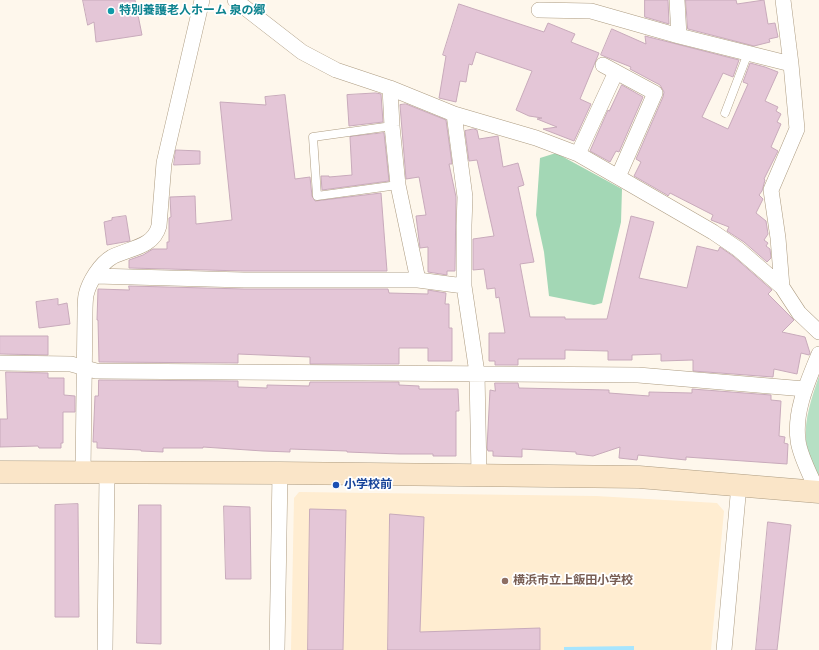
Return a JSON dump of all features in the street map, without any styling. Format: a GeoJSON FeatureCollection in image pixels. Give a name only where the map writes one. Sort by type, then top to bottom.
{"type":"FeatureCollection","features":[{"type":"Feature","properties":{"kind":"street"},"geometry":{"type":"LineString","coordinates":[[83,472],[86,294],[103,264],[112,257],[146,243],[158,231],[160,226],[164,163],[202,0]]}},
{"type":"Feature","properties":{"kind":"street"},"geometry":{"type":"LineString","coordinates":[[235,0],[302,52],[336,70],[390,88],[454,114],[536,138],[578,154],[714,232],[738,249],[782,287],[799,313],[819,332]]}},
{"type":"Feature","properties":{"kind":"street"},"geometry":{"type":"LineString","coordinates":[[677,0],[679,36]]}},
{"type":"Feature","properties":{"kind":"street"},"geometry":{"type":"LineString","coordinates":[[782,287],[778,238],[771,190],[797,129],[783,0]]}},
{"type":"Feature","properties":{"kind":"street"},"geometry":{"type":"LineString","coordinates":[[539,10],[591,6],[679,36],[791,64]]}},
{"type":"Feature","properties":{"kind":"street"},"geometry":{"type":"LineString","coordinates":[[578,154],[610,68],[655,93],[618,177]]}},
{"type":"Feature","properties":{"kind":"street"},"geometry":{"type":"LineString","coordinates":[[390,88],[398,185],[418,280]]}},
{"type":"Feature","properties":{"kind":"street"},"geometry":{"type":"LineString","coordinates":[[454,114],[466,197],[464,225],[464,286],[477,373],[479,475]]}},
{"type":"Feature","properties":{"kind":"street"},"geometry":{"type":"LineString","coordinates":[[95,276],[244,280],[418,280],[464,286]]}},
{"type":"Feature","properties":{"kind":"street"},"geometry":{"type":"LineString","coordinates":[[0,472],[280,473],[639,478],[819,492],[798,441],[798,419],[805,389],[819,354]]}},
{"type":"Feature","properties":{"kind":"street"},"geometry":{"type":"LineString","coordinates":[[0,363],[71,364],[96,371],[638,375],[805,389]]}},
{"type":"Feature","properties":{"kind":"street"},"geometry":{"type":"LineString","coordinates":[[105,650],[107,472]]}},
{"type":"Feature","properties":{"kind":"street"},"geometry":{"type":"LineString","coordinates":[[277,650],[280,473]]}},
{"type":"Feature","properties":{"kind":"street"},"geometry":{"type":"LineString","coordinates":[[724,650],[739,485]]}},
{"type":"Feature","properties":{"kind":"lane"},"geometry":{"type":"LineString","coordinates":[[724,113],[748,54]]}},
{"type":"Feature","properties":{"kind":"lane"},"geometry":{"type":"LineString","coordinates":[[392,126],[313,136],[317,196],[398,185]]}},
{"type":"Feature","properties":{"kind":"shaded area","name":"横浜市立上飯田小学校"},"geometry":{"type":"Polygon","coordinates":[[[299,492],[596,496],[717,503],[724,511],[711,650],[291,650],[294,498],[299,492]]]}},
{"type":"Feature","properties":{"kind":"green space"},"geometry":{"type":"Polygon","coordinates":[[[556,153],[622,189],[621,222],[602,303],[594,305],[549,296],[544,252],[536,215],[540,158],[556,153]]]}},
{"type":"Feature","properties":{"kind":"green space"},"geometry":{"type":"Polygon","coordinates":[[[819,376],[819,475],[816,474],[809,454],[806,425],[809,408],[819,376]]]}},
{"type":"Feature","properties":{"kind":"water"},"geometry":{"type":"Polygon","coordinates":[[[634,646],[634,650],[564,650],[564,647],[634,646]]]}},
{"type":"Feature","properties":{"kind":"building","name":"特別養護老人ホーム 泉の郷"},"geometry":{"type":"Polygon","coordinates":[[[83,0],[135,0],[142,35],[96,42],[94,22],[88,25],[83,0]]]}},
{"type":"Feature","properties":{"kind":"building"},"geometry":{"type":"Polygon","coordinates":[[[645,0],[668,0],[669,24],[645,17],[645,0]]]}},
{"type":"Feature","properties":{"kind":"building"},"geometry":{"type":"Polygon","coordinates":[[[686,0],[736,0],[737,4],[764,0],[768,24],[775,23],[778,37],[769,39],[770,42],[754,46],[688,29],[686,0]]]}},
{"type":"Feature","properties":{"kind":"building"},"geometry":{"type":"Polygon","coordinates":[[[459,4],[544,32],[548,23],[575,34],[571,42],[599,53],[580,99],[591,104],[574,141],[543,129],[557,127],[537,119],[542,118],[529,116],[516,110],[532,71],[476,52],[472,65],[469,64],[466,82],[460,81],[456,102],[439,98],[446,56],[443,55],[459,4]]]}},
{"type":"Feature","properties":{"kind":"building"},"geometry":{"type":"Polygon","coordinates":[[[612,29],[646,44],[645,36],[739,60],[733,77],[723,73],[702,117],[728,129],[748,84],[743,82],[750,63],[778,72],[765,101],[778,107],[776,111],[781,114],[777,122],[781,124],[771,147],[778,151],[764,179],[762,191],[759,195],[763,199],[756,213],[766,221],[768,234],[764,240],[768,243],[766,246],[770,249],[771,258],[767,262],[744,242],[727,231],[729,227],[711,220],[713,215],[670,193],[668,196],[634,176],[641,162],[636,159],[664,92],[660,85],[630,69],[631,67],[601,55],[612,29]]]}},
{"type":"Feature","properties":{"kind":"building"},"geometry":{"type":"Polygon","coordinates":[[[622,85],[643,97],[619,152],[616,151],[610,162],[590,151],[608,110],[609,111],[622,85]]]}},
{"type":"Feature","properties":{"kind":"building"},"geometry":{"type":"Polygon","coordinates":[[[381,94],[383,122],[349,126],[347,95],[381,94]]]}},
{"type":"Feature","properties":{"kind":"building"},"geometry":{"type":"Polygon","coordinates":[[[285,95],[295,179],[310,177],[312,196],[315,201],[381,193],[387,271],[244,271],[129,268],[129,260],[143,255],[153,249],[167,249],[167,242],[169,242],[169,218],[171,217],[170,197],[195,196],[196,224],[232,220],[220,102],[266,105],[265,97],[285,95]]]}},
{"type":"Feature","properties":{"kind":"building"},"geometry":{"type":"Polygon","coordinates":[[[406,104],[446,120],[452,164],[449,164],[456,197],[455,271],[447,271],[447,275],[428,272],[428,247],[420,248],[416,216],[426,215],[419,177],[406,179],[400,105],[406,104]]]}},
{"type":"Feature","properties":{"kind":"building"},"geometry":{"type":"Polygon","coordinates":[[[474,129],[477,130],[479,139],[498,136],[503,167],[518,163],[524,185],[518,187],[534,262],[520,264],[530,317],[607,319],[631,216],[654,222],[639,278],[687,288],[697,246],[718,251],[720,247],[733,256],[772,290],[768,294],[794,320],[782,332],[805,337],[810,353],[809,355],[801,353],[797,374],[774,369],[773,377],[693,371],[693,360],[661,361],[661,354],[632,355],[632,360],[608,360],[608,351],[565,350],[565,359],[518,359],[518,365],[495,365],[495,361],[489,361],[489,333],[505,333],[499,297],[496,298],[495,288],[487,289],[484,269],[473,270],[473,239],[494,236],[477,160],[469,161],[465,131],[474,129]]]}},
{"type":"Feature","properties":{"kind":"building"},"geometry":{"type":"Polygon","coordinates":[[[384,133],[389,181],[322,190],[321,176],[329,177],[352,175],[350,137],[384,133]]]}},
{"type":"Feature","properties":{"kind":"building"},"geometry":{"type":"Polygon","coordinates":[[[176,150],[200,151],[200,164],[174,165],[176,150]]]}},
{"type":"Feature","properties":{"kind":"building"},"geometry":{"type":"Polygon","coordinates":[[[126,216],[130,241],[107,245],[104,222],[112,220],[112,218],[126,216]]]}},
{"type":"Feature","properties":{"kind":"building"},"geometry":{"type":"Polygon","coordinates":[[[129,286],[244,289],[388,289],[389,293],[428,294],[428,290],[446,293],[445,304],[449,304],[449,328],[452,328],[452,361],[428,361],[428,348],[399,348],[399,364],[310,364],[310,357],[238,354],[238,363],[99,362],[97,320],[98,289],[129,290],[129,286]]]}},
{"type":"Feature","properties":{"kind":"building"},"geometry":{"type":"Polygon","coordinates":[[[58,299],[58,305],[67,303],[70,324],[39,328],[36,302],[58,299]]]}},
{"type":"Feature","properties":{"kind":"building"},"geometry":{"type":"Polygon","coordinates":[[[0,336],[48,336],[48,355],[0,354],[0,336]]]}},
{"type":"Feature","properties":{"kind":"building"},"geometry":{"type":"Polygon","coordinates":[[[6,372],[48,373],[48,378],[64,378],[64,395],[75,396],[75,412],[63,412],[63,443],[61,443],[61,448],[39,448],[38,446],[0,447],[0,419],[7,419],[6,372]]]}},
{"type":"Feature","properties":{"kind":"building"},"geometry":{"type":"Polygon","coordinates":[[[99,380],[238,381],[238,387],[267,388],[267,385],[309,386],[310,382],[399,382],[399,385],[419,386],[419,389],[458,389],[459,411],[456,411],[456,456],[290,449],[290,452],[203,447],[163,448],[163,452],[97,448],[97,442],[93,442],[95,396],[98,396],[99,380]]]}},
{"type":"Feature","properties":{"kind":"building"},"geometry":{"type":"Polygon","coordinates":[[[495,383],[518,383],[519,388],[609,390],[609,393],[649,396],[649,392],[692,393],[692,389],[771,395],[771,400],[781,401],[779,436],[785,437],[784,443],[788,444],[787,464],[686,457],[686,460],[638,455],[637,460],[619,458],[620,447],[593,456],[576,454],[576,452],[522,449],[522,457],[493,456],[493,451],[488,451],[487,448],[490,390],[495,391],[495,383]]]}},
{"type":"Feature","properties":{"kind":"building"},"geometry":{"type":"Polygon","coordinates":[[[78,504],[79,617],[55,617],[55,505],[78,504]]]}},
{"type":"Feature","properties":{"kind":"building"},"geometry":{"type":"Polygon","coordinates":[[[139,505],[161,505],[161,644],[137,643],[139,505]]]}},
{"type":"Feature","properties":{"kind":"building"},"geometry":{"type":"Polygon","coordinates":[[[224,506],[250,507],[251,579],[226,579],[224,506]]]}},
{"type":"Feature","properties":{"kind":"building"},"geometry":{"type":"Polygon","coordinates":[[[310,509],[346,510],[343,650],[308,650],[310,509]]]}},
{"type":"Feature","properties":{"kind":"building"},"geometry":{"type":"Polygon","coordinates":[[[390,514],[424,517],[420,632],[540,628],[540,650],[388,650],[390,514]]]}},
{"type":"Feature","properties":{"kind":"building"},"geometry":{"type":"Polygon","coordinates":[[[768,522],[791,525],[777,650],[756,650],[768,522]]]}},
{"type":"Feature","properties":{"kind":"place","name":"特別養護老人ホーム 泉の郷"},"geometry":{"type":"Point","coordinates":[111,11]}},
{"type":"Feature","properties":{"kind":"place","name":"小学校前"},"geometry":{"type":"Point","coordinates":[336,485]}},
{"type":"Feature","properties":{"kind":"place","name":"横浜市立上飯田小学校"},"geometry":{"type":"Point","coordinates":[505,581]}}]}
